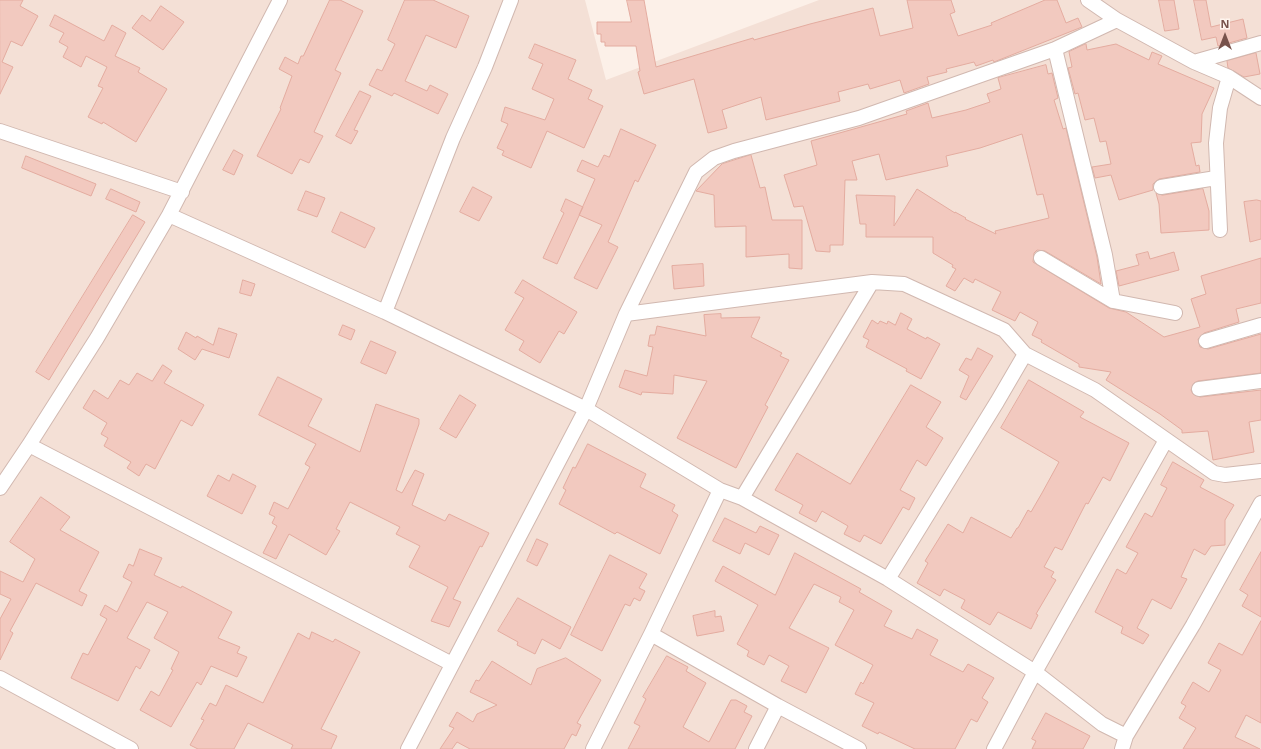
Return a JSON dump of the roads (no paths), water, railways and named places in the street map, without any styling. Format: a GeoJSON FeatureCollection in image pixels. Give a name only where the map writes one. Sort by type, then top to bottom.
{"type":"FeatureCollection","features":[{"type":"Feature","properties":{"kind":"street"},"geometry":{"type":"LineString","coordinates":[[0,488],[29,446],[96,338],[182,192],[280,0]]}},
{"type":"Feature","properties":{"kind":"street"},"geometry":{"type":"LineString","coordinates":[[385,312],[453,138],[485,67],[511,0]]}},
{"type":"Feature","properties":{"kind":"street"},"geometry":{"type":"LineString","coordinates":[[1088,0],[1117,20],[1194,62],[1229,77],[1261,98]]}},
{"type":"Feature","properties":{"kind":"street"},"geometry":{"type":"LineString","coordinates":[[408,749],[586,409],[626,314],[696,172],[714,158],[734,151],[859,118],[1055,49],[1117,20]]}},
{"type":"Feature","properties":{"kind":"street"},"geometry":{"type":"LineString","coordinates":[[1194,62],[1261,43]]}},
{"type":"Feature","properties":{"kind":"street"},"geometry":{"type":"LineString","coordinates":[[1055,49],[1105,255],[1113,301]]}},
{"type":"Feature","properties":{"kind":"street"},"geometry":{"type":"LineString","coordinates":[[1220,230],[1216,178],[1216,142],[1220,108],[1229,77]]}},
{"type":"Feature","properties":{"kind":"street"},"geometry":{"type":"LineString","coordinates":[[0,131],[182,192]]}},
{"type":"Feature","properties":{"kind":"street"},"geometry":{"type":"LineString","coordinates":[[1161,187],[1216,178]]}},
{"type":"Feature","properties":{"kind":"street"},"geometry":{"type":"LineString","coordinates":[[169,214],[385,312],[586,409],[720,490],[742,498],[888,580],[1035,672],[1124,742],[1190,632],[1261,503]]}},
{"type":"Feature","properties":{"kind":"street"},"geometry":{"type":"LineString","coordinates":[[1041,258],[1113,301],[1175,313]]}},
{"type":"Feature","properties":{"kind":"street"},"geometry":{"type":"LineString","coordinates":[[626,314],[872,282],[904,284],[1004,330],[1025,354],[1095,390],[1214,473],[1225,475],[1261,471]]}},
{"type":"Feature","properties":{"kind":"street"},"geometry":{"type":"LineString","coordinates":[[742,498],[872,282]]}},
{"type":"Feature","properties":{"kind":"street"},"geometry":{"type":"LineString","coordinates":[[1206,341],[1261,325]]}},
{"type":"Feature","properties":{"kind":"street"},"geometry":{"type":"LineString","coordinates":[[888,580],[1025,354]]}},
{"type":"Feature","properties":{"kind":"street"},"geometry":{"type":"LineString","coordinates":[[1199,389],[1261,381]]}},
{"type":"Feature","properties":{"kind":"street"},"geometry":{"type":"LineString","coordinates":[[994,749],[1035,672],[1166,440]]}},
{"type":"Feature","properties":{"kind":"street"},"geometry":{"type":"LineString","coordinates":[[29,446],[452,664]]}},
{"type":"Feature","properties":{"kind":"street"},"geometry":{"type":"LineString","coordinates":[[594,749],[720,490]]}},
{"type":"Feature","properties":{"kind":"street"},"geometry":{"type":"LineString","coordinates":[[651,634],[778,706],[859,749]]}},
{"type":"Feature","properties":{"kind":"street"},"geometry":{"type":"LineString","coordinates":[[0,678],[131,749]]}},
{"type":"Feature","properties":{"kind":"street"},"geometry":{"type":"LineString","coordinates":[[756,749],[778,706]]}}]}
